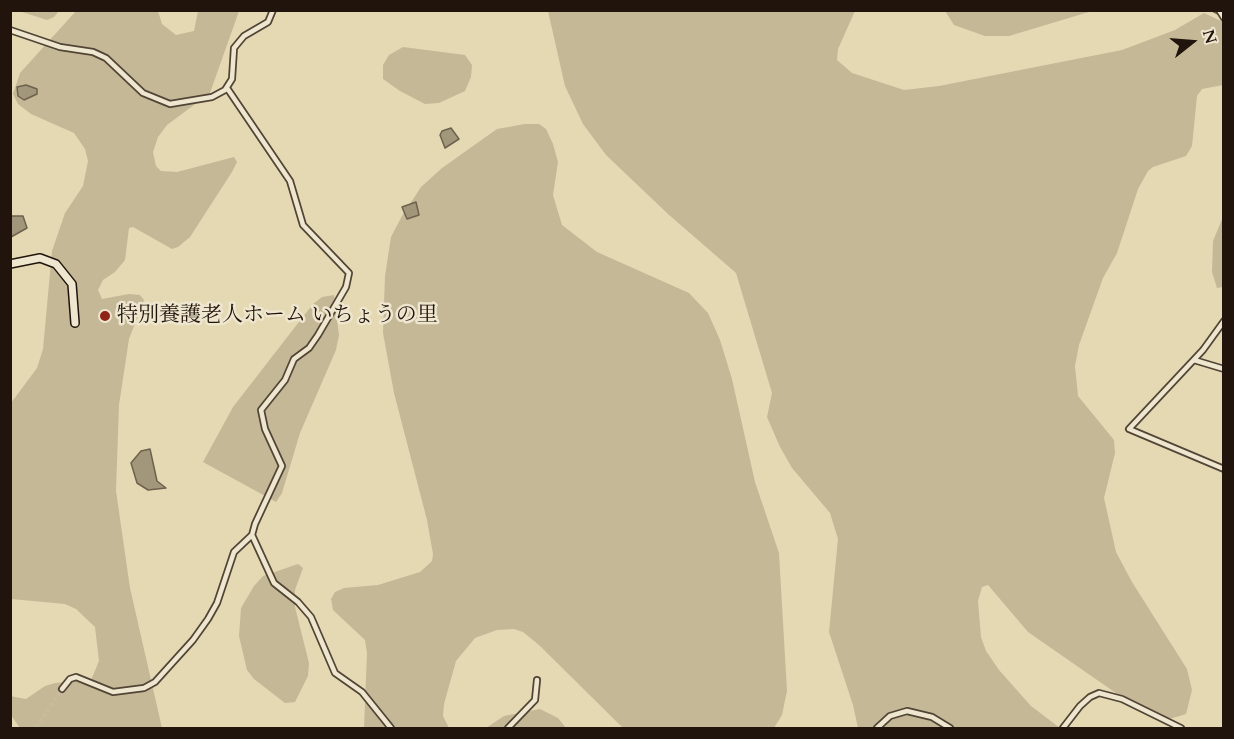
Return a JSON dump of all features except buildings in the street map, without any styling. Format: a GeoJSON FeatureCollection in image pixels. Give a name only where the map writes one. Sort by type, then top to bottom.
{"type":"FeatureCollection","features":[{"type":"Feature","properties":{"kind":"street"},"geometry":{"type":"LineString","coordinates":[[10,30],[60,47],[93,52],[106,58],[143,93],[170,104],[212,97],[227,88],[232,79],[234,48],[244,36],[268,22],[273,10]]}},
{"type":"Feature","properties":{"kind":"street"},"geometry":{"type":"LineString","coordinates":[[1219,10],[1224,18]]}},
{"type":"Feature","properties":{"kind":"street"},"geometry":{"type":"LineString","coordinates":[[62,689],[76,677],[113,692],[144,688],[154,682],[193,640],[208,619],[217,603],[234,552],[252,536],[255,524],[282,466],[265,429],[261,410],[285,380],[294,359],[309,348],[346,287],[349,273],[303,225],[290,181],[227,88]]}},
{"type":"Feature","properties":{"kind":"street"},"geometry":{"type":"LineString","coordinates":[[10,264],[40,258],[57,264],[72,284],[75,323]]}},
{"type":"Feature","properties":{"kind":"street"},"geometry":{"type":"LineString","coordinates":[[1224,321],[1194,360],[1129,429],[1224,469]]}},
{"type":"Feature","properties":{"kind":"street"},"geometry":{"type":"LineString","coordinates":[[1194,360],[1224,369]]}},
{"type":"Feature","properties":{"kind":"street"},"geometry":{"type":"LineString","coordinates":[[252,536],[274,583],[308,613],[335,673],[362,692],[391,729]]}},
{"type":"Feature","properties":{"kind":"street"},"geometry":{"type":"LineString","coordinates":[[508,729],[535,700],[537,680]]}},
{"type":"Feature","properties":{"kind":"street"},"geometry":{"type":"LineString","coordinates":[[1063,729],[1090,696],[1099,693],[1122,699],[1181,729]]}},
{"type":"Feature","properties":{"kind":"street"},"geometry":{"type":"LineString","coordinates":[[877,729],[890,716],[906,711],[932,717],[950,729]]}},
{"type":"Feature","properties":{"kind":"shaded area"},"geometry":{"type":"Polygon","coordinates":[[[19,11],[59,11],[47,20],[19,11]]]}},
{"type":"Feature","properties":{"kind":"shaded area"},"geometry":{"type":"Polygon","coordinates":[[[76,11],[158,11],[162,24],[176,35],[194,31],[198,11],[239,11],[210,93],[167,125],[158,137],[153,152],[156,166],[161,171],[177,172],[234,157],[237,162],[232,172],[190,237],[178,247],[172,249],[133,227],[129,228],[125,260],[115,272],[103,280],[98,290],[102,299],[129,294],[140,295],[144,300],[129,339],[119,405],[116,491],[130,588],[162,728],[20,728],[11,715],[10,696],[26,699],[45,686],[55,683],[91,680],[99,661],[95,627],[76,609],[65,604],[11,599],[11,403],[37,368],[43,349],[52,251],[65,213],[83,186],[88,161],[85,149],[74,133],[31,114],[18,104],[13,94],[20,73],[76,11]]]}},
{"type":"Feature","properties":{"kind":"shaded area"},"geometry":{"type":"Polygon","coordinates":[[[548,11],[855,11],[838,49],[837,60],[852,73],[904,90],[939,86],[1122,50],[1175,30],[1204,13],[1223,22],[1223,85],[1202,89],[1197,96],[1192,146],[1186,156],[1153,167],[1148,171],[1138,189],[1117,253],[1103,278],[1079,345],[1075,366],[1078,396],[1114,440],[1115,453],[1104,498],[1116,552],[1132,582],[1187,669],[1192,690],[1186,714],[1166,720],[1149,716],[1028,632],[988,585],[982,587],[978,601],[981,637],[986,651],[999,670],[1031,706],[1060,728],[858,728],[853,705],[829,632],[838,539],[830,513],[792,468],[767,417],[772,393],[736,273],[668,214],[606,155],[583,124],[565,86],[548,11]]]}},
{"type":"Feature","properties":{"kind":"shaded area"},"geometry":{"type":"Polygon","coordinates":[[[945,11],[1092,11],[1009,36],[985,36],[954,25],[945,11]]]}},
{"type":"Feature","properties":{"kind":"shaded area"},"geometry":{"type":"Polygon","coordinates":[[[403,47],[465,55],[472,65],[471,77],[465,91],[439,103],[425,104],[383,79],[383,65],[389,55],[403,47]]]}},
{"type":"Feature","properties":{"kind":"shaded area"},"geometry":{"type":"Polygon","coordinates":[[[26,85],[37,89],[37,94],[24,100],[18,96],[17,87],[26,85]]]}},
{"type":"Feature","properties":{"kind":"shaded area"},"geometry":{"type":"Polygon","coordinates":[[[539,124],[546,129],[553,144],[558,162],[553,195],[562,225],[597,252],[689,293],[708,313],[720,340],[732,379],[755,482],[779,553],[787,691],[782,715],[774,728],[623,728],[539,645],[523,632],[514,629],[497,630],[475,638],[456,661],[444,704],[443,716],[449,728],[364,728],[367,653],[365,640],[333,610],[331,599],[335,592],[344,588],[378,585],[420,572],[432,561],[433,554],[427,520],[394,393],[383,333],[385,276],[391,237],[421,187],[442,168],[497,129],[539,124]]]}},
{"type":"Feature","properties":{"kind":"shaded area"},"geometry":{"type":"Polygon","coordinates":[[[451,128],[459,139],[445,148],[440,135],[442,131],[451,128]]]}},
{"type":"Feature","properties":{"kind":"shaded area"},"geometry":{"type":"Polygon","coordinates":[[[416,202],[419,215],[407,219],[402,207],[416,202]]]}},
{"type":"Feature","properties":{"kind":"shaded area"},"geometry":{"type":"Polygon","coordinates":[[[11,216],[23,216],[27,228],[11,237],[11,216]]]}},
{"type":"Feature","properties":{"kind":"shaded area"},"geometry":{"type":"Polygon","coordinates":[[[1223,217],[1223,287],[1217,288],[1212,272],[1213,241],[1223,217]]]}},
{"type":"Feature","properties":{"kind":"shaded area"},"geometry":{"type":"Polygon","coordinates":[[[334,295],[339,335],[336,350],[300,433],[282,493],[276,502],[203,462],[233,407],[313,304],[322,297],[334,295]]]}},
{"type":"Feature","properties":{"kind":"shaded area"},"geometry":{"type":"Polygon","coordinates":[[[150,449],[157,481],[166,488],[148,490],[137,483],[131,463],[141,451],[150,449]]]}},
{"type":"Feature","properties":{"kind":"shaded area"},"geometry":{"type":"Polygon","coordinates":[[[298,564],[303,568],[295,590],[295,607],[309,663],[308,676],[295,702],[285,703],[254,679],[247,670],[239,636],[241,608],[263,576],[298,564]]]}},
{"type":"Feature","properties":{"kind":"shaded area"},"geometry":{"type":"Polygon","coordinates":[[[540,709],[558,718],[566,728],[486,728],[504,716],[540,709]]]}},
{"type":"Feature","properties":{"kind":"waterway"},"geometry":{"type":"LineString","coordinates":[[1210,10],[1220,15]]}},
{"type":"Feature","properties":{"kind":"tunnel"},"geometry":{"type":"LineString","coordinates":[[36,728],[62,689]]}},
{"type":"Feature","properties":{"kind":"place","name":"特別養護老人ホーム いちょうの里"},"geometry":{"type":"Point","coordinates":[105,316]}}]}
